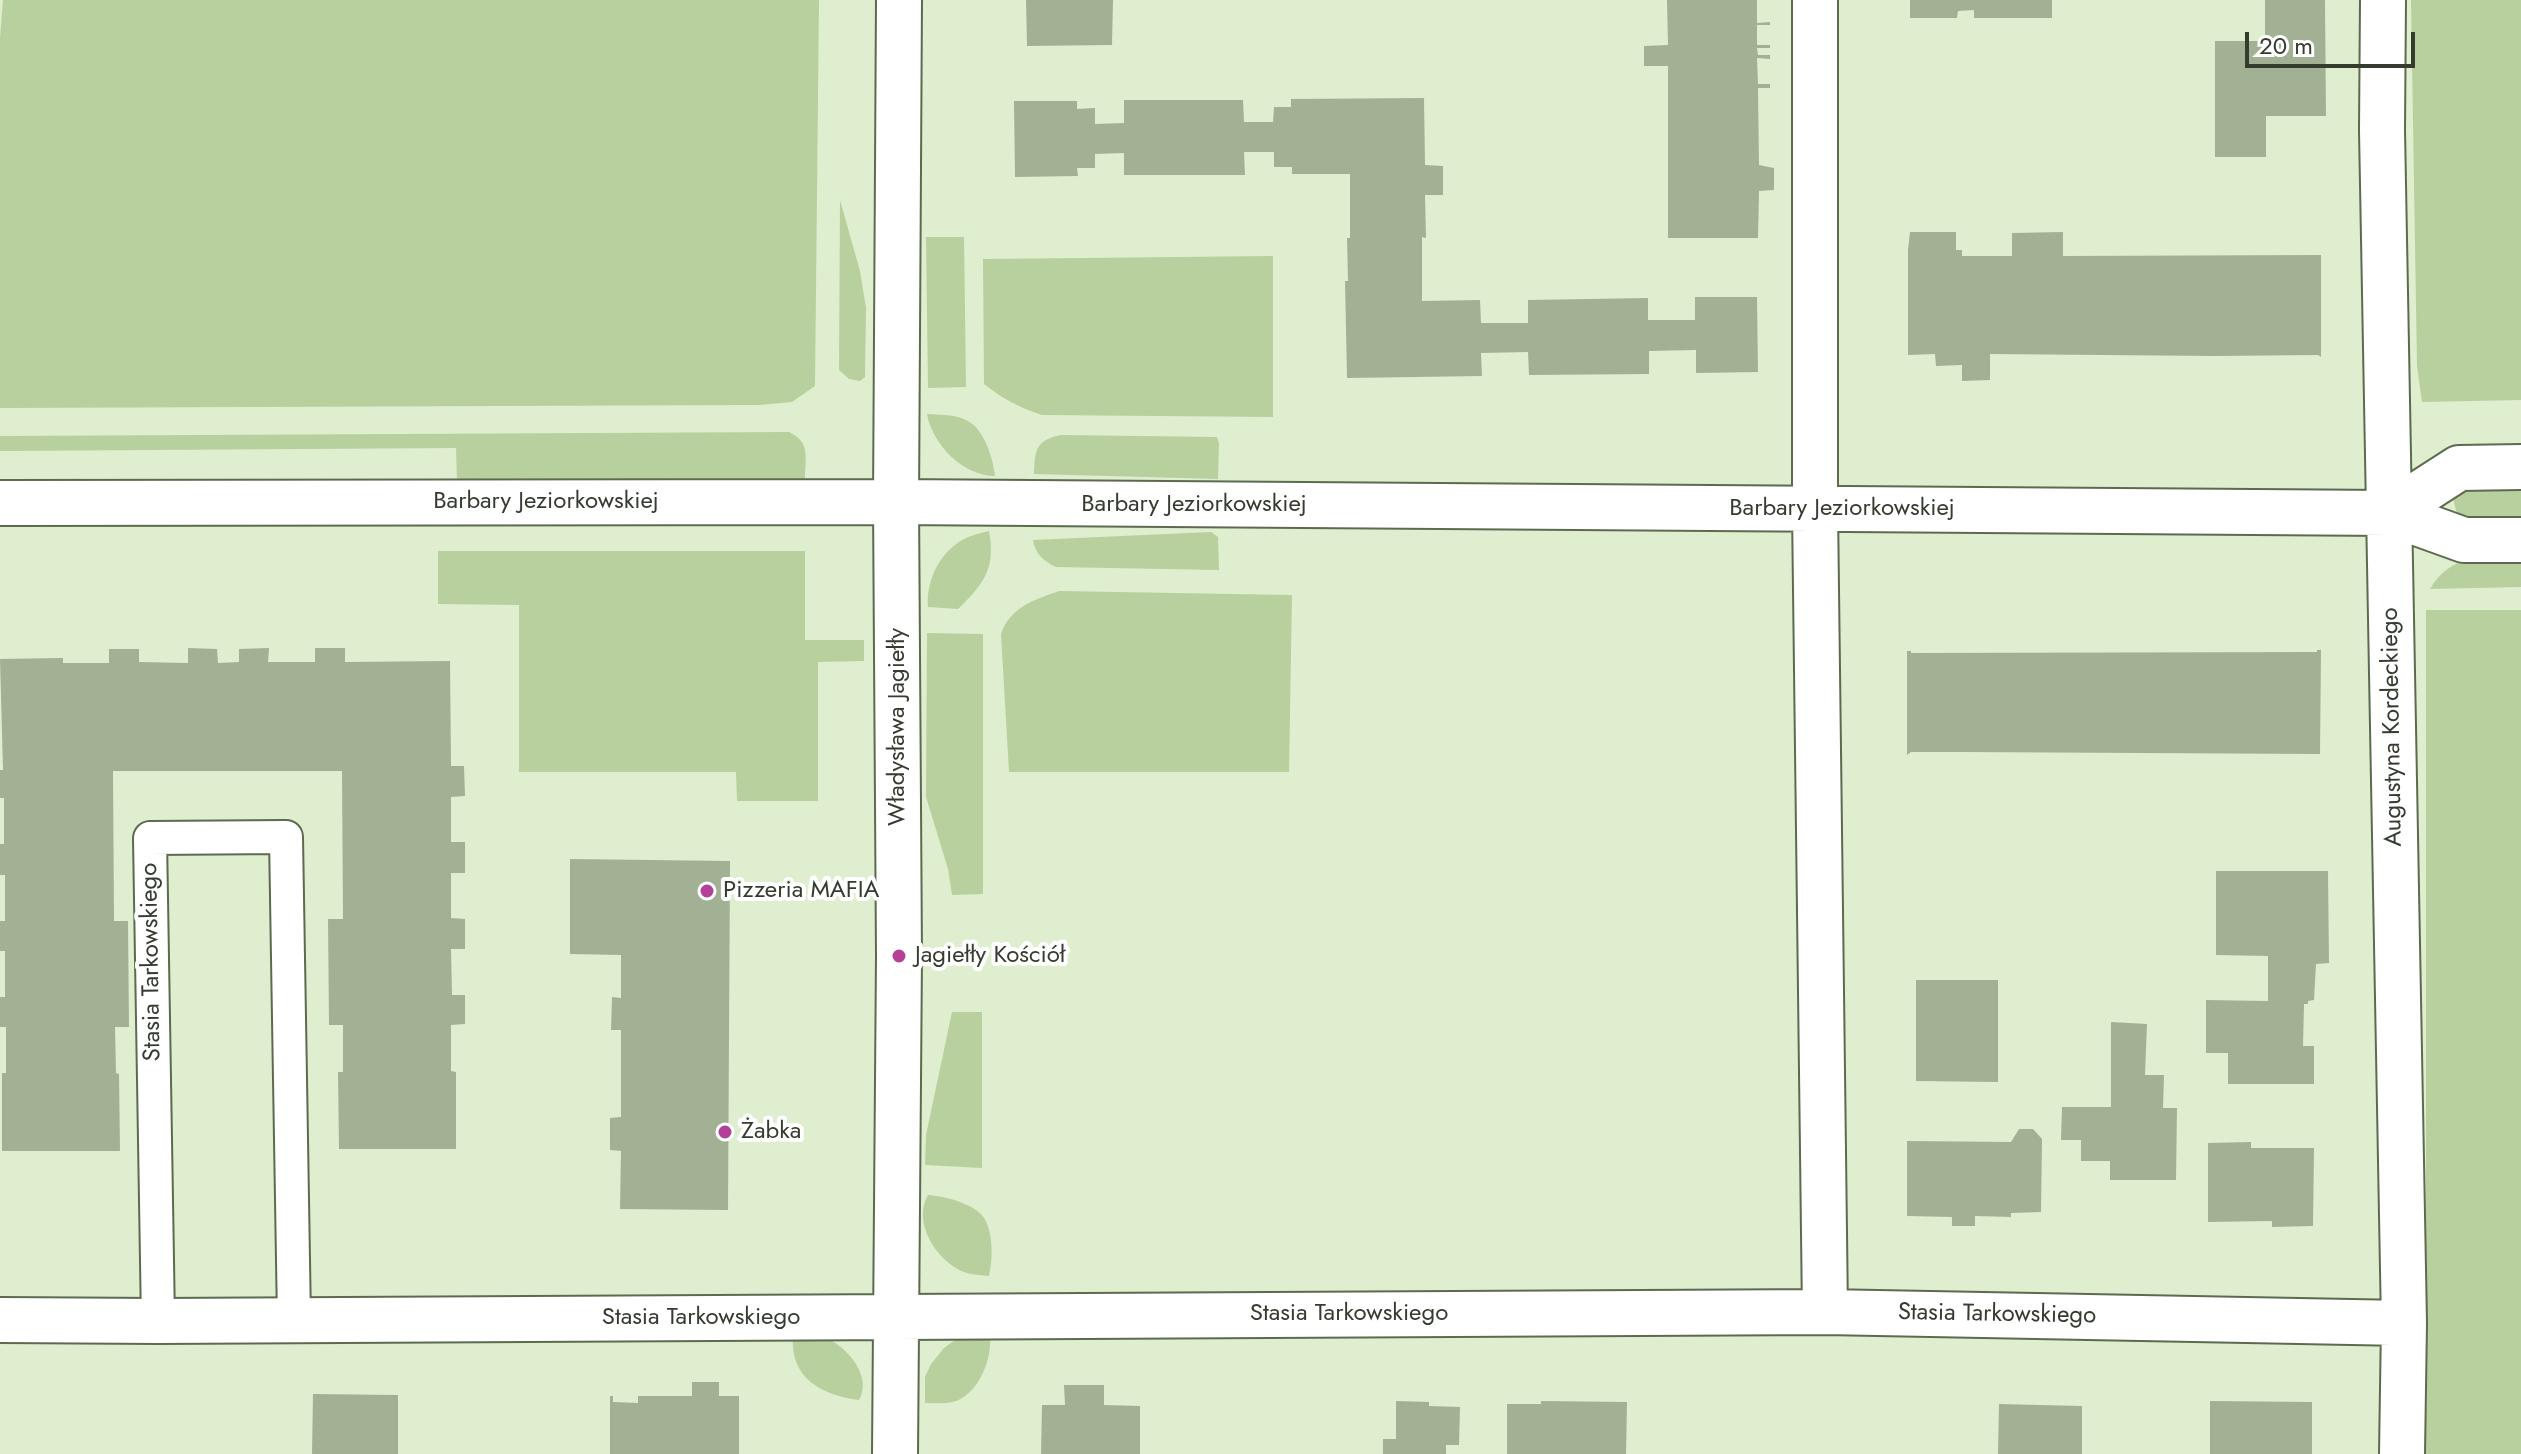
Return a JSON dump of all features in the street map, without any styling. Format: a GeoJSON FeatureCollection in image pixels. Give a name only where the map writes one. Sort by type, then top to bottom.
{"type":"FeatureCollection","features":[{"type":"Feature","properties":{"kind":"street","name":"Władysława Jagiełły"},"geometry":{"type":"LineString","coordinates":[[895,1454],[899,940],[896,502],[899,0]]}},
{"type":"Feature","properties":{"kind":"street"},"geometry":{"type":"LineString","coordinates":[[1815,0],[1815,509],[1825,1312]]}},
{"type":"Feature","properties":{"kind":"street","name":"Augustyna Kordeckiego"},"geometry":{"type":"LineString","coordinates":[[2383,0],[2382,130],[2404,1323],[2402,1454]]}},
{"type":"Feature","properties":{"kind":"street"},"geometry":{"type":"LineString","coordinates":[[2389,513],[2459,468],[2521,467]]}},
{"type":"Feature","properties":{"kind":"street","name":"Barbary Jeziorkowskiej"},"geometry":{"type":"LineString","coordinates":[[0,503],[896,502],[2389,513],[2464,540],[2521,540]]}},
{"type":"Feature","properties":{"kind":"street","name":"Stasia Tarkowskiego"},"geometry":{"type":"LineString","coordinates":[[0,1320],[1825,1312],[2404,1323]]}},
{"type":"Feature","properties":{"kind":"lane","name":"Stasia Tarkowskiego"},"geometry":{"type":"LineString","coordinates":[[158,1321],[150,838],[286,837],[294,1320]]}},
{"type":"Feature","properties":{"kind":"green space"},"geometry":{"type":"Polygon","coordinates":[[[3,0],[819,0],[815,386],[792,402],[759,405],[0,408],[0,38],[3,0]]]}},
{"type":"Feature","properties":{"kind":"green space"},"geometry":{"type":"Polygon","coordinates":[[[2411,0],[2521,0],[2521,400],[2422,402],[2417,366],[2411,0]]]}},
{"type":"Feature","properties":{"kind":"green space"},"geometry":{"type":"Polygon","coordinates":[[[840,200],[860,271],[866,308],[865,377],[860,381],[849,379],[839,370],[840,200]]]}},
{"type":"Feature","properties":{"kind":"green space"},"geometry":{"type":"Polygon","coordinates":[[[926,237],[964,237],[966,387],[928,388],[926,237]]]}},
{"type":"Feature","properties":{"kind":"green space"},"geometry":{"type":"Polygon","coordinates":[[[1273,256],[1273,417],[1042,415],[1012,402],[984,384],[983,259],[1273,256]]]}},
{"type":"Feature","properties":{"kind":"green space"},"geometry":{"type":"Polygon","coordinates":[[[927,414],[957,417],[972,424],[986,444],[995,476],[972,471],[951,456],[935,436],[927,414]]]}},
{"type":"Feature","properties":{"kind":"green space"},"geometry":{"type":"Polygon","coordinates":[[[789,432],[804,446],[805,479],[457,481],[456,448],[0,451],[0,436],[789,432]]]}},
{"type":"Feature","properties":{"kind":"green space"},"geometry":{"type":"Polygon","coordinates":[[[1061,435],[1217,437],[1218,479],[1034,474],[1041,443],[1061,435]]]}},
{"type":"Feature","properties":{"kind":"green space"},"geometry":{"type":"Polygon","coordinates":[[[2521,482],[2521,524],[2458,518],[2453,498],[2457,491],[2521,482]]]}},
{"type":"Feature","properties":{"kind":"green space"},"geometry":{"type":"Polygon","coordinates":[[[989,531],[989,565],[975,591],[958,609],[928,607],[932,577],[948,551],[964,539],[989,531]]]}},
{"type":"Feature","properties":{"kind":"green space"},"geometry":{"type":"Polygon","coordinates":[[[1211,532],[1218,537],[1219,570],[1056,567],[1040,556],[1033,540],[1211,532]]]}},
{"type":"Feature","properties":{"kind":"green space"},"geometry":{"type":"Polygon","coordinates":[[[438,551],[805,551],[805,640],[864,640],[864,661],[818,662],[818,801],[737,801],[736,772],[519,772],[519,605],[438,604],[438,551]]]}},
{"type":"Feature","properties":{"kind":"green space"},"geometry":{"type":"Polygon","coordinates":[[[2470,558],[2521,558],[2521,587],[2430,589],[2447,569],[2470,558]]]}},
{"type":"Feature","properties":{"kind":"green space"},"geometry":{"type":"Polygon","coordinates":[[[1059,591],[1292,595],[1289,772],[1009,772],[1001,634],[1017,611],[1032,601],[1059,591]]]}},
{"type":"Feature","properties":{"kind":"green space"},"geometry":{"type":"Polygon","coordinates":[[[2426,610],[2521,610],[2521,1454],[2426,1454],[2426,610]]]}},
{"type":"Feature","properties":{"kind":"green space"},"geometry":{"type":"Polygon","coordinates":[[[927,633],[983,634],[983,894],[952,895],[948,869],[926,797],[927,633]]]}},
{"type":"Feature","properties":{"kind":"green space"},"geometry":{"type":"Polygon","coordinates":[[[952,1012],[982,1012],[982,1168],[925,1165],[926,1135],[952,1012]]]}},
{"type":"Feature","properties":{"kind":"green space"},"geometry":{"type":"Polygon","coordinates":[[[928,1195],[956,1201],[981,1214],[990,1235],[992,1253],[989,1276],[954,1267],[937,1250],[925,1229],[923,1217],[928,1195]]]}},
{"type":"Feature","properties":{"kind":"green space"},"geometry":{"type":"Polygon","coordinates":[[[793,1334],[829,1339],[847,1353],[863,1381],[859,1400],[832,1394],[810,1382],[796,1362],[793,1334]]]}},
{"type":"Feature","properties":{"kind":"green space"},"geometry":{"type":"Polygon","coordinates":[[[990,1336],[984,1371],[975,1387],[954,1402],[925,1403],[925,1377],[944,1348],[959,1337],[990,1336]]]}},
{"type":"Feature","properties":{"kind":"building"},"geometry":{"type":"Polygon","coordinates":[[[1026,0],[1113,0],[1112,45],[1027,46],[1026,0]]]}},
{"type":"Feature","properties":{"kind":"building"},"geometry":{"type":"Polygon","coordinates":[[[1667,0],[1757,0],[1757,23],[1770,22],[1770,25],[1757,25],[1757,45],[1770,45],[1770,48],[1757,48],[1758,55],[1770,55],[1770,59],[1757,58],[1758,84],[1770,84],[1770,88],[1758,88],[1759,165],[1774,168],[1774,190],[1759,191],[1758,238],[1668,238],[1668,66],[1644,66],[1644,46],[1668,45],[1667,0]]]}},
{"type":"Feature","properties":{"kind":"building"},"geometry":{"type":"Polygon","coordinates":[[[1910,0],[2052,0],[2052,18],[1974,18],[1974,10],[1958,11],[1957,18],[1910,18],[1910,0]]]}},
{"type":"Feature","properties":{"kind":"building"},"geometry":{"type":"Polygon","coordinates":[[[2265,0],[2325,0],[2326,116],[2266,116],[2266,157],[2215,157],[2215,41],[2265,41],[2265,0]]]}},
{"type":"Feature","properties":{"kind":"building"},"geometry":{"type":"Polygon","coordinates":[[[1424,98],[1425,165],[1443,166],[1443,195],[1425,195],[1422,301],[1480,300],[1481,323],[1528,323],[1528,300],[1648,298],[1648,320],[1695,320],[1695,297],[1757,297],[1758,372],[1696,373],[1696,350],[1649,351],[1649,374],[1529,375],[1528,352],[1481,353],[1482,376],[1347,378],[1345,281],[1348,281],[1350,174],[1292,174],[1292,167],[1274,167],[1274,152],[1244,152],[1245,175],[1124,175],[1124,153],[1095,154],[1095,168],[1077,168],[1078,176],[1015,177],[1014,101],[1077,101],[1077,109],[1095,108],[1095,124],[1124,123],[1124,100],[1243,100],[1244,122],[1273,122],[1274,107],[1291,107],[1291,99],[1424,98]]]}},
{"type":"Feature","properties":{"kind":"building"},"geometry":{"type":"Polygon","coordinates":[[[1910,232],[1956,232],[1956,250],[1962,250],[1962,256],[2012,256],[2012,233],[2063,232],[2063,256],[2321,255],[2321,357],[1990,354],[1990,380],[1962,381],[1962,365],[1936,366],[1935,354],[1908,355],[1910,232]]]}},
{"type":"Feature","properties":{"kind":"building"},"geometry":{"type":"Polygon","coordinates":[[[188,648],[217,649],[218,663],[239,662],[239,649],[269,648],[268,662],[315,662],[315,648],[345,648],[345,662],[450,661],[451,766],[464,766],[465,796],[451,797],[451,842],[465,842],[465,873],[451,873],[451,918],[465,919],[465,949],[451,949],[452,995],[465,995],[465,1024],[451,1025],[451,1071],[456,1072],[456,1149],[339,1149],[338,1072],[343,1072],[343,1025],[329,1025],[328,919],[343,919],[342,771],[113,771],[114,921],[128,921],[129,1027],[115,1027],[120,1151],[2,1151],[2,1073],[6,1073],[6,1027],[0,1027],[0,997],[5,997],[5,951],[0,951],[0,921],[5,921],[5,875],[0,875],[4,798],[0,798],[0,770],[3,770],[0,659],[63,658],[63,663],[109,663],[109,649],[139,649],[139,662],[188,663],[188,648]]]}},
{"type":"Feature","properties":{"kind":"building"},"geometry":{"type":"Polygon","coordinates":[[[2321,650],[2320,754],[1911,752],[1907,755],[1907,651],[2321,650]]]}},
{"type":"Feature","properties":{"kind":"building"},"geometry":{"type":"Polygon","coordinates":[[[570,859],[730,861],[728,1210],[620,1209],[621,1151],[610,1150],[610,1118],[621,1117],[621,1030],[611,1030],[612,997],[621,998],[621,955],[570,954],[570,859]]]}},
{"type":"Feature","properties":{"kind":"building"},"geometry":{"type":"Polygon","coordinates":[[[2216,871],[2328,871],[2329,963],[2316,964],[2314,1000],[2304,1004],[2303,1046],[2314,1046],[2314,1084],[2228,1084],[2228,1053],[2206,1053],[2206,1000],[2268,1001],[2268,956],[2216,955],[2216,871]]]}},
{"type":"Feature","properties":{"kind":"building"},"geometry":{"type":"Polygon","coordinates":[[[1916,980],[1998,980],[1998,1082],[1916,1081],[1916,980]]]}},
{"type":"Feature","properties":{"kind":"building"},"geometry":{"type":"Polygon","coordinates":[[[2111,1022],[2147,1024],[2145,1075],[2164,1075],[2163,1108],[2177,1108],[2176,1180],[2110,1180],[2110,1161],[2081,1161],[2081,1140],[2061,1140],[2062,1107],[2111,1107],[2111,1022]]]}},
{"type":"Feature","properties":{"kind":"building"},"geometry":{"type":"Polygon","coordinates":[[[2019,1129],[2033,1129],[2042,1139],[2041,1212],[2011,1213],[2011,1217],[1975,1216],[1975,1226],[1952,1226],[1952,1217],[1907,1216],[1907,1141],[2011,1142],[2019,1129]]]}},
{"type":"Feature","properties":{"kind":"building"},"geometry":{"type":"Polygon","coordinates":[[[2251,1142],[2251,1148],[2314,1148],[2313,1226],[2272,1227],[2272,1221],[2208,1222],[2208,1143],[2251,1142]]]}},
{"type":"Feature","properties":{"kind":"building"},"geometry":{"type":"Polygon","coordinates":[[[692,1382],[719,1382],[719,1396],[739,1396],[739,1454],[610,1454],[610,1396],[613,1396],[613,1402],[638,1403],[638,1396],[692,1396],[692,1382]]]}},
{"type":"Feature","properties":{"kind":"building"},"geometry":{"type":"Polygon","coordinates":[[[1064,1385],[1104,1385],[1104,1405],[1140,1406],[1140,1454],[1041,1454],[1042,1405],[1065,1405],[1064,1385]]]}},
{"type":"Feature","properties":{"kind":"building"},"geometry":{"type":"Polygon","coordinates":[[[313,1394],[398,1395],[398,1454],[312,1454],[313,1394]]]}},
{"type":"Feature","properties":{"kind":"building"},"geometry":{"type":"Polygon","coordinates":[[[1396,1401],[1460,1407],[1459,1445],[1446,1445],[1446,1454],[1383,1454],[1383,1439],[1396,1439],[1396,1401]]]}},
{"type":"Feature","properties":{"kind":"building"},"geometry":{"type":"Polygon","coordinates":[[[1541,1401],[1627,1402],[1626,1454],[1507,1454],[1507,1404],[1541,1404],[1541,1401]]]}},
{"type":"Feature","properties":{"kind":"building"},"geometry":{"type":"Polygon","coordinates":[[[2210,1401],[2312,1402],[2312,1454],[2210,1454],[2210,1401]]]}},
{"type":"Feature","properties":{"kind":"building"},"geometry":{"type":"Polygon","coordinates":[[[1999,1404],[2082,1406],[2082,1454],[1998,1454],[1999,1404]]]}},
{"type":"Feature","properties":{"kind":"place","name":"Pizzeria MAFIA"},"geometry":{"type":"Point","coordinates":[707,891]}},
{"type":"Feature","properties":{"kind":"place","name":"Jagiełły Kościół"},"geometry":{"type":"Point","coordinates":[899,956]}},
{"type":"Feature","properties":{"kind":"place","name":"Żabka"},"geometry":{"type":"Point","coordinates":[725,1132]}}]}
